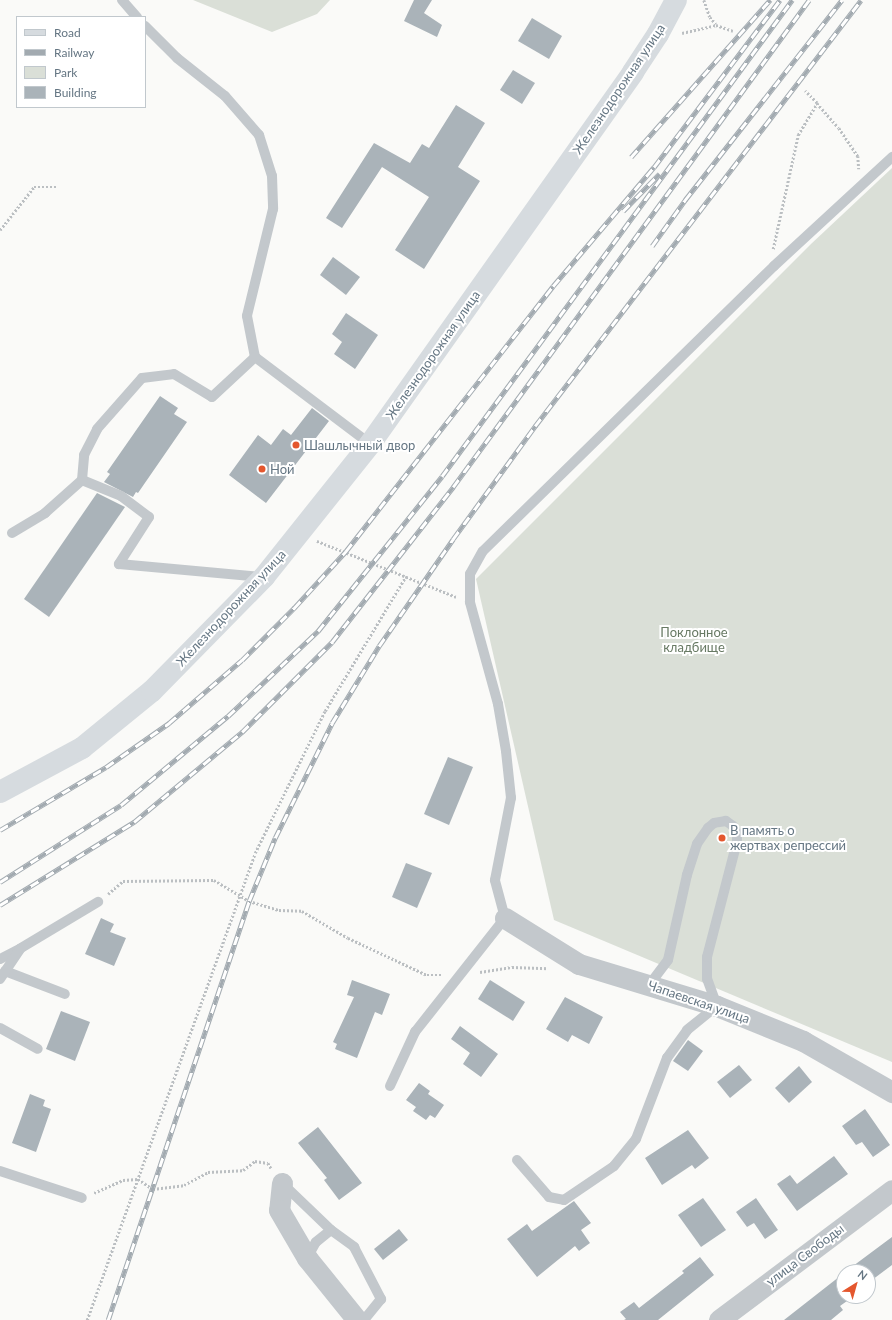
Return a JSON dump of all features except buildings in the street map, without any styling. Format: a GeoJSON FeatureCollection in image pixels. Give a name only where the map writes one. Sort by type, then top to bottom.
{"type":"FeatureCollection","features":[{"type":"Feature","properties":{"kind":"street","name":"Железнодорожная улица"},"geometry":{"type":"LineString","coordinates":[[0,792],[82,748],[152,691],[264,577],[370,444],[658,34],[676,0]]}},
{"type":"Feature","properties":{"kind":"street","name":"Чапаевская улица"},"geometry":{"type":"LineString","coordinates":[[505,918],[579,964],[717,1006],[803,1041],[892,1092]]}},
{"type":"Feature","properties":{"kind":"street"},"geometry":{"type":"LineString","coordinates":[[282,1182],[279,1210],[307,1258],[357,1320]]}},
{"type":"Feature","properties":{"kind":"street","name":"улица Свободы"},"geometry":{"type":"LineString","coordinates":[[719,1320],[892,1190]]}},
{"type":"Feature","properties":{"kind":"lane"},"geometry":{"type":"LineString","coordinates":[[122,0],[136,16]]}},
{"type":"Feature","properties":{"kind":"lane"},"geometry":{"type":"LineString","coordinates":[[146,27],[177,58],[225,96],[259,135],[272,176],[273,209],[247,316],[255,357],[370,444]]}},
{"type":"Feature","properties":{"kind":"lane"},"geometry":{"type":"LineString","coordinates":[[390,1086],[415,1032],[459,974],[505,918],[495,880],[510,798],[506,751],[498,704],[470,602],[470,574],[482,551],[774,266],[892,157]]}},
{"type":"Feature","properties":{"kind":"lane"},"geometry":{"type":"LineString","coordinates":[[12,533],[46,513],[82,480],[84,455],[97,429],[142,378],[174,374],[212,396],[255,357]]}},
{"type":"Feature","properties":{"kind":"lane"},"geometry":{"type":"LineString","coordinates":[[82,480],[121,496],[149,517],[119,564],[264,577]]}},
{"type":"Feature","properties":{"kind":"lane"},"geometry":{"type":"LineString","coordinates":[[517,1160],[549,1197],[564,1200],[614,1166],[636,1139],[667,1058],[687,1030],[717,1006],[707,979],[707,957],[736,842],[737,833],[733,826],[726,821],[714,824],[708,828],[697,844],[686,875],[668,960],[649,985]]}},
{"type":"Feature","properties":{"kind":"lane"},"geometry":{"type":"LineString","coordinates":[[0,958],[22,948],[98,902]]}},
{"type":"Feature","properties":{"kind":"lane"},"geometry":{"type":"LineString","coordinates":[[22,948],[2,975],[65,994]]}},
{"type":"Feature","properties":{"kind":"lane"},"geometry":{"type":"LineString","coordinates":[[0,1028],[38,1049]]}},
{"type":"Feature","properties":{"kind":"lane"},"geometry":{"type":"LineString","coordinates":[[0,1171],[82,1198]]}},
{"type":"Feature","properties":{"kind":"lane"},"geometry":{"type":"LineString","coordinates":[[282,1182],[330,1230],[354,1247],[381,1300],[364,1320]]}},
{"type":"Feature","properties":{"kind":"lane"},"geometry":{"type":"LineString","coordinates":[[307,1258],[316,1242],[330,1230]]}},
{"type":"Feature","properties":{"kind":"path"},"geometry":{"type":"LineString","coordinates":[[704,0],[710,17],[716,25]]}},
{"type":"Feature","properties":{"kind":"path"},"geometry":{"type":"LineString","coordinates":[[658,34],[675,34],[716,25],[733,31]]}},
{"type":"Feature","properties":{"kind":"path"},"geometry":{"type":"LineString","coordinates":[[805,91],[839,128],[858,156],[861,187]]}},
{"type":"Feature","properties":{"kind":"path"},"geometry":{"type":"LineString","coordinates":[[774,266],[774,236],[798,135],[817,103]]}},
{"type":"Feature","properties":{"kind":"path"},"geometry":{"type":"LineString","coordinates":[[0,230],[34,187],[58,187]]}},
{"type":"Feature","properties":{"kind":"path"},"geometry":{"type":"LineString","coordinates":[[299,534],[406,576],[420,585],[470,602]]}},
{"type":"Feature","properties":{"kind":"path"},"geometry":{"type":"LineString","coordinates":[[87,1320],[238,896],[255,854],[325,711],[406,576]]}},
{"type":"Feature","properties":{"kind":"path"},"geometry":{"type":"LineString","coordinates":[[98,902],[123,881],[214,880],[238,896],[279,910],[302,911],[348,938],[427,975],[459,974],[512,967],[550,968]]}},
{"type":"Feature","properties":{"kind":"path"},"geometry":{"type":"LineString","coordinates":[[82,1198],[124,1180],[138,1179],[153,1189],[184,1185],[208,1172],[243,1170],[256,1161],[268,1163],[282,1182]]}},
{"type":"Feature","properties":{"kind":"green space"},"geometry":{"type":"Polygon","coordinates":[[[193,0],[330,0],[317,14],[272,32],[193,0]]]}},
{"type":"Feature","properties":{"kind":"green space","name":"Поклонное кладбище"},"geometry":{"type":"Polygon","coordinates":[[[892,168],[892,1062],[554,920],[476,579],[811,244],[892,168]]]}},
{"type":"Feature","properties":{"kind":"railway"},"geometry":{"type":"LineString","coordinates":[[631,157],[770,0]]}},
{"type":"Feature","properties":{"kind":"railway"},"geometry":{"type":"LineString","coordinates":[[0,830],[106,767],[169,723],[242,660],[294,608],[346,551],[553,286],[654,167],[780,0]]}},
{"type":"Feature","properties":{"kind":"railway"},"geometry":{"type":"LineString","coordinates":[[0,882],[121,805],[228,716],[318,631],[442,476],[792,0]]}},
{"type":"Feature","properties":{"kind":"railway"},"geometry":{"type":"LineString","coordinates":[[0,905],[134,822],[242,732],[332,642],[453,487],[809,0]]}},
{"type":"Feature","properties":{"kind":"railway"},"geometry":{"type":"LineString","coordinates":[[652,246],[685,200],[842,0]]}},
{"type":"Feature","properties":{"kind":"railway"},"geometry":{"type":"LineString","coordinates":[[108,1320],[249,901],[275,838],[332,723],[379,646],[453,539],[535,426],[861,0]]}},
{"type":"Feature","properties":{"kind":"railway"},"geometry":{"type":"LineString","coordinates":[[623,211],[659,174]]}},
{"type":"Feature","properties":{"kind":"place","name":"Шашлычный двор"},"geometry":{"type":"Point","coordinates":[296,445]}},
{"type":"Feature","properties":{"kind":"place","name":"Ной"},"geometry":{"type":"Point","coordinates":[262,469]}},
{"type":"Feature","properties":{"kind":"place","name":"В память о жертвах репрессий"},"geometry":{"type":"Point","coordinates":[722,838]}}]}
